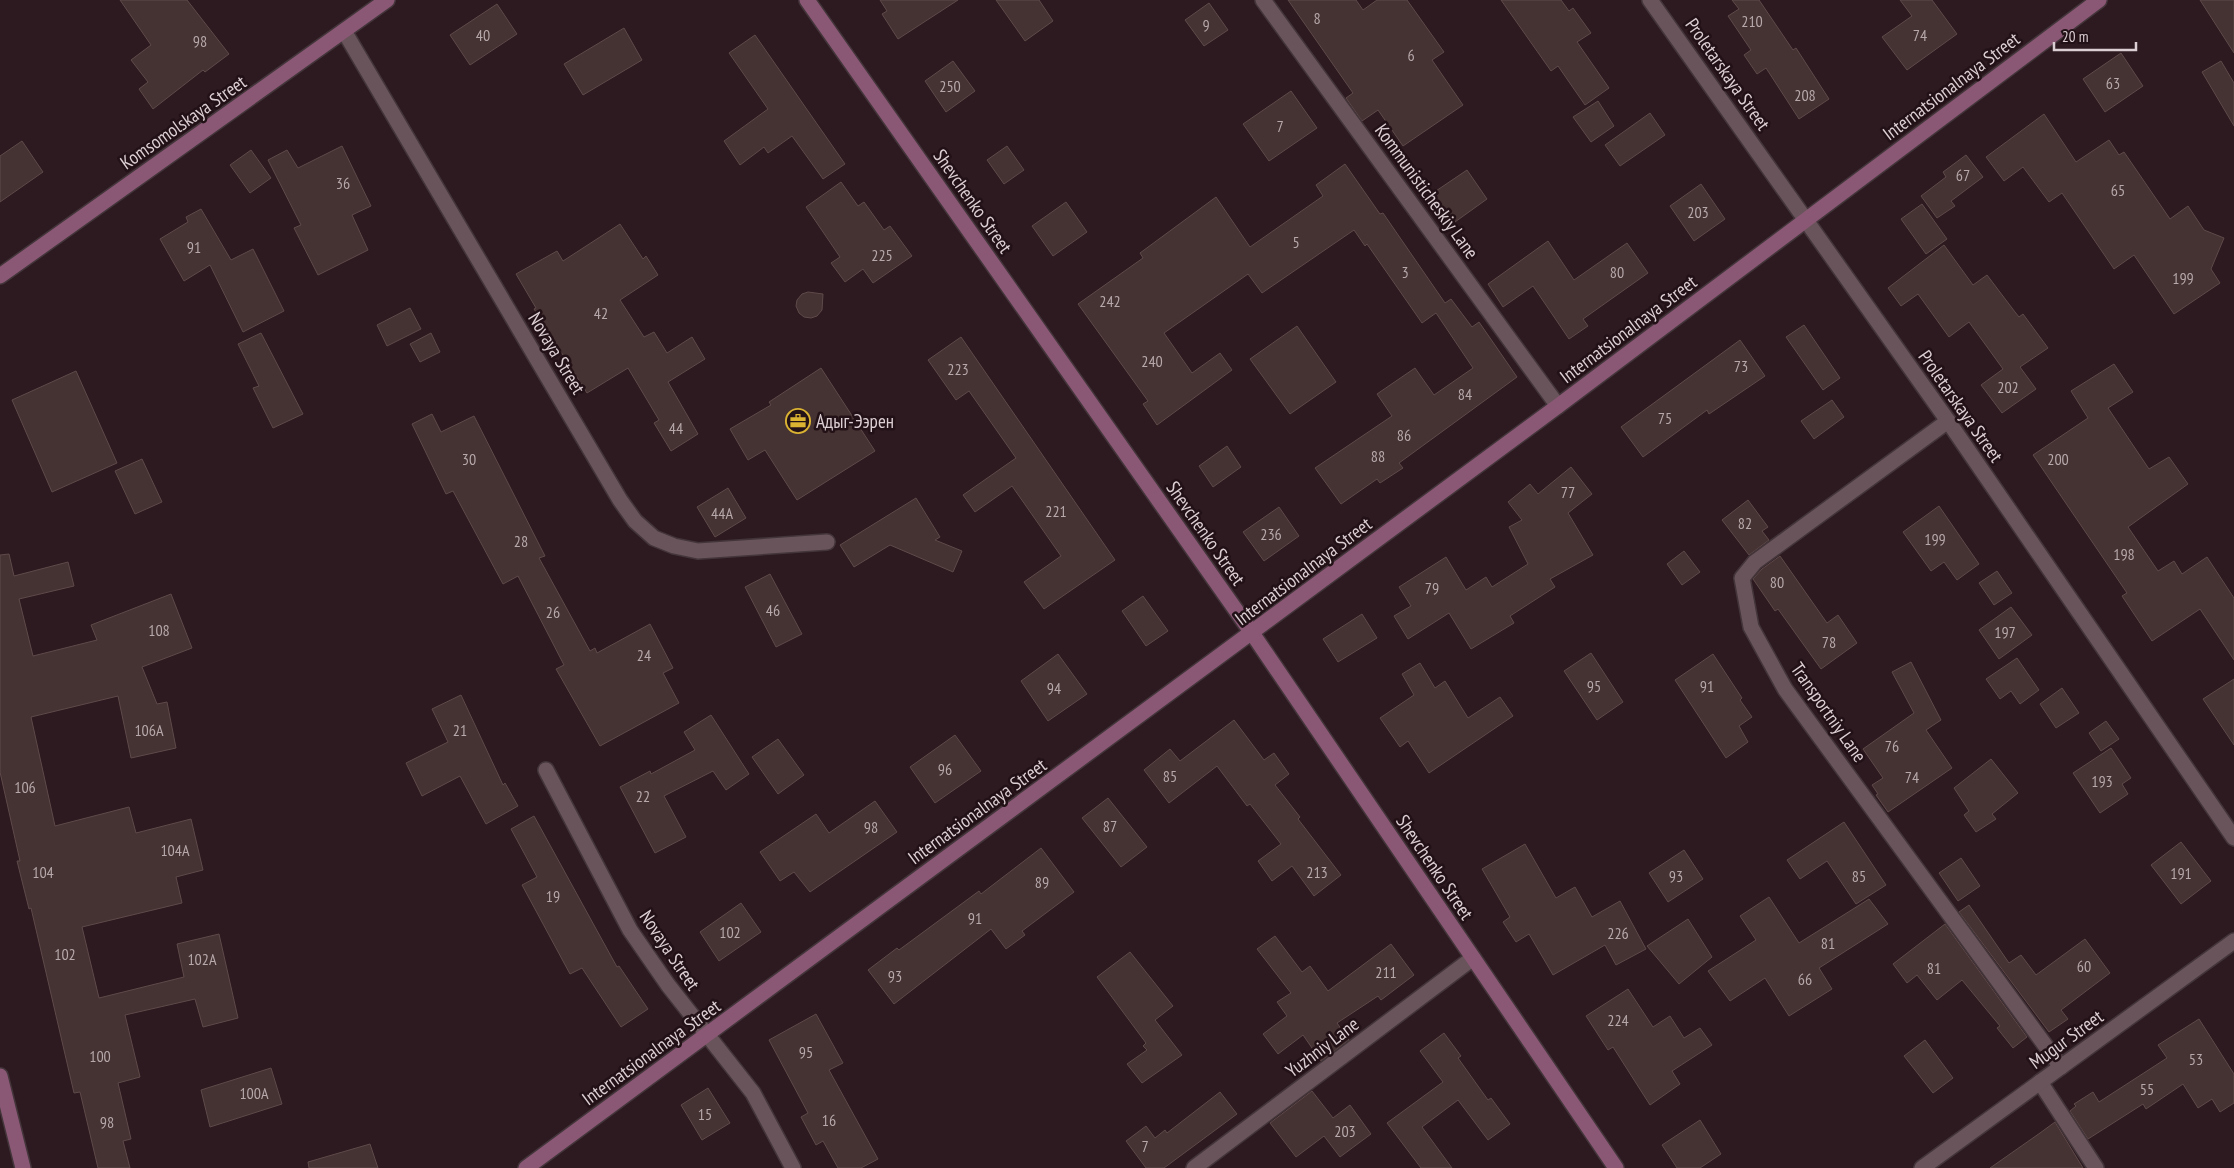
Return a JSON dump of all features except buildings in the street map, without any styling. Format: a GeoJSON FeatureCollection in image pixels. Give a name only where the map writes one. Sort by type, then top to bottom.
{"type":"FeatureCollection","features":[{"type":"Feature","properties":{"kind":"street","name":"Komsomolskaya Street"},"geometry":{"type":"LineString","coordinates":[[0,276],[387,0]]}},
{"type":"Feature","properties":{"kind":"street","name":"Shevchenko Street"},"geometry":{"type":"LineString","coordinates":[[807,0],[1252,633],[1616,1168]]}},
{"type":"Feature","properties":{"kind":"street","name":"Kommunisticheskiy Lane"},"geometry":{"type":"LineString","coordinates":[[1263,0],[1558,406]]}},
{"type":"Feature","properties":{"kind":"street","name":"Proletarskaya Street"},"geometry":{"type":"LineString","coordinates":[[1650,0],[1807,219],[1948,421],[2234,838]]}},
{"type":"Feature","properties":{"kind":"street","name":"Internatsionalnaya Street"},"geometry":{"type":"LineString","coordinates":[[526,1168],[1558,406],[2099,0]]}},
{"type":"Feature","properties":{"kind":"street","name":"Novaya Street"},"geometry":{"type":"LineString","coordinates":[[344,31],[615,492],[635,521],[654,538],[674,546],[698,551],[827,542]]}},
{"type":"Feature","properties":{"kind":"street","name":"Transportniy Lane"},"geometry":{"type":"LineString","coordinates":[[1948,421],[1755,562],[1742,578],[1751,627],[1785,689],[2061,1067]]}},
{"type":"Feature","properties":{"kind":"street","name":"Novaya Street"},"geometry":{"type":"LineString","coordinates":[[546,770],[630,930],[668,985],[753,1093],[793,1168]]}},
{"type":"Feature","properties":{"kind":"street","name":"Mugur Street"},"geometry":{"type":"LineString","coordinates":[[1922,1168],[2234,941]]}},
{"type":"Feature","properties":{"kind":"street","name":"Yuzhniy Lane"},"geometry":{"type":"LineString","coordinates":[[1194,1168],[1473,958]]}},
{"type":"Feature","properties":{"kind":"street"},"geometry":{"type":"LineString","coordinates":[[0,1076],[23,1168]]}},
{"type":"Feature","properties":{"kind":"street"},"geometry":{"type":"LineString","coordinates":[[2040,1082],[2096,1168]]}},
{"type":"Feature","properties":{"kind":"place","name":"Адыг-Ээрен"},"geometry":{"type":"Point","coordinates":[798,421]}}]}
